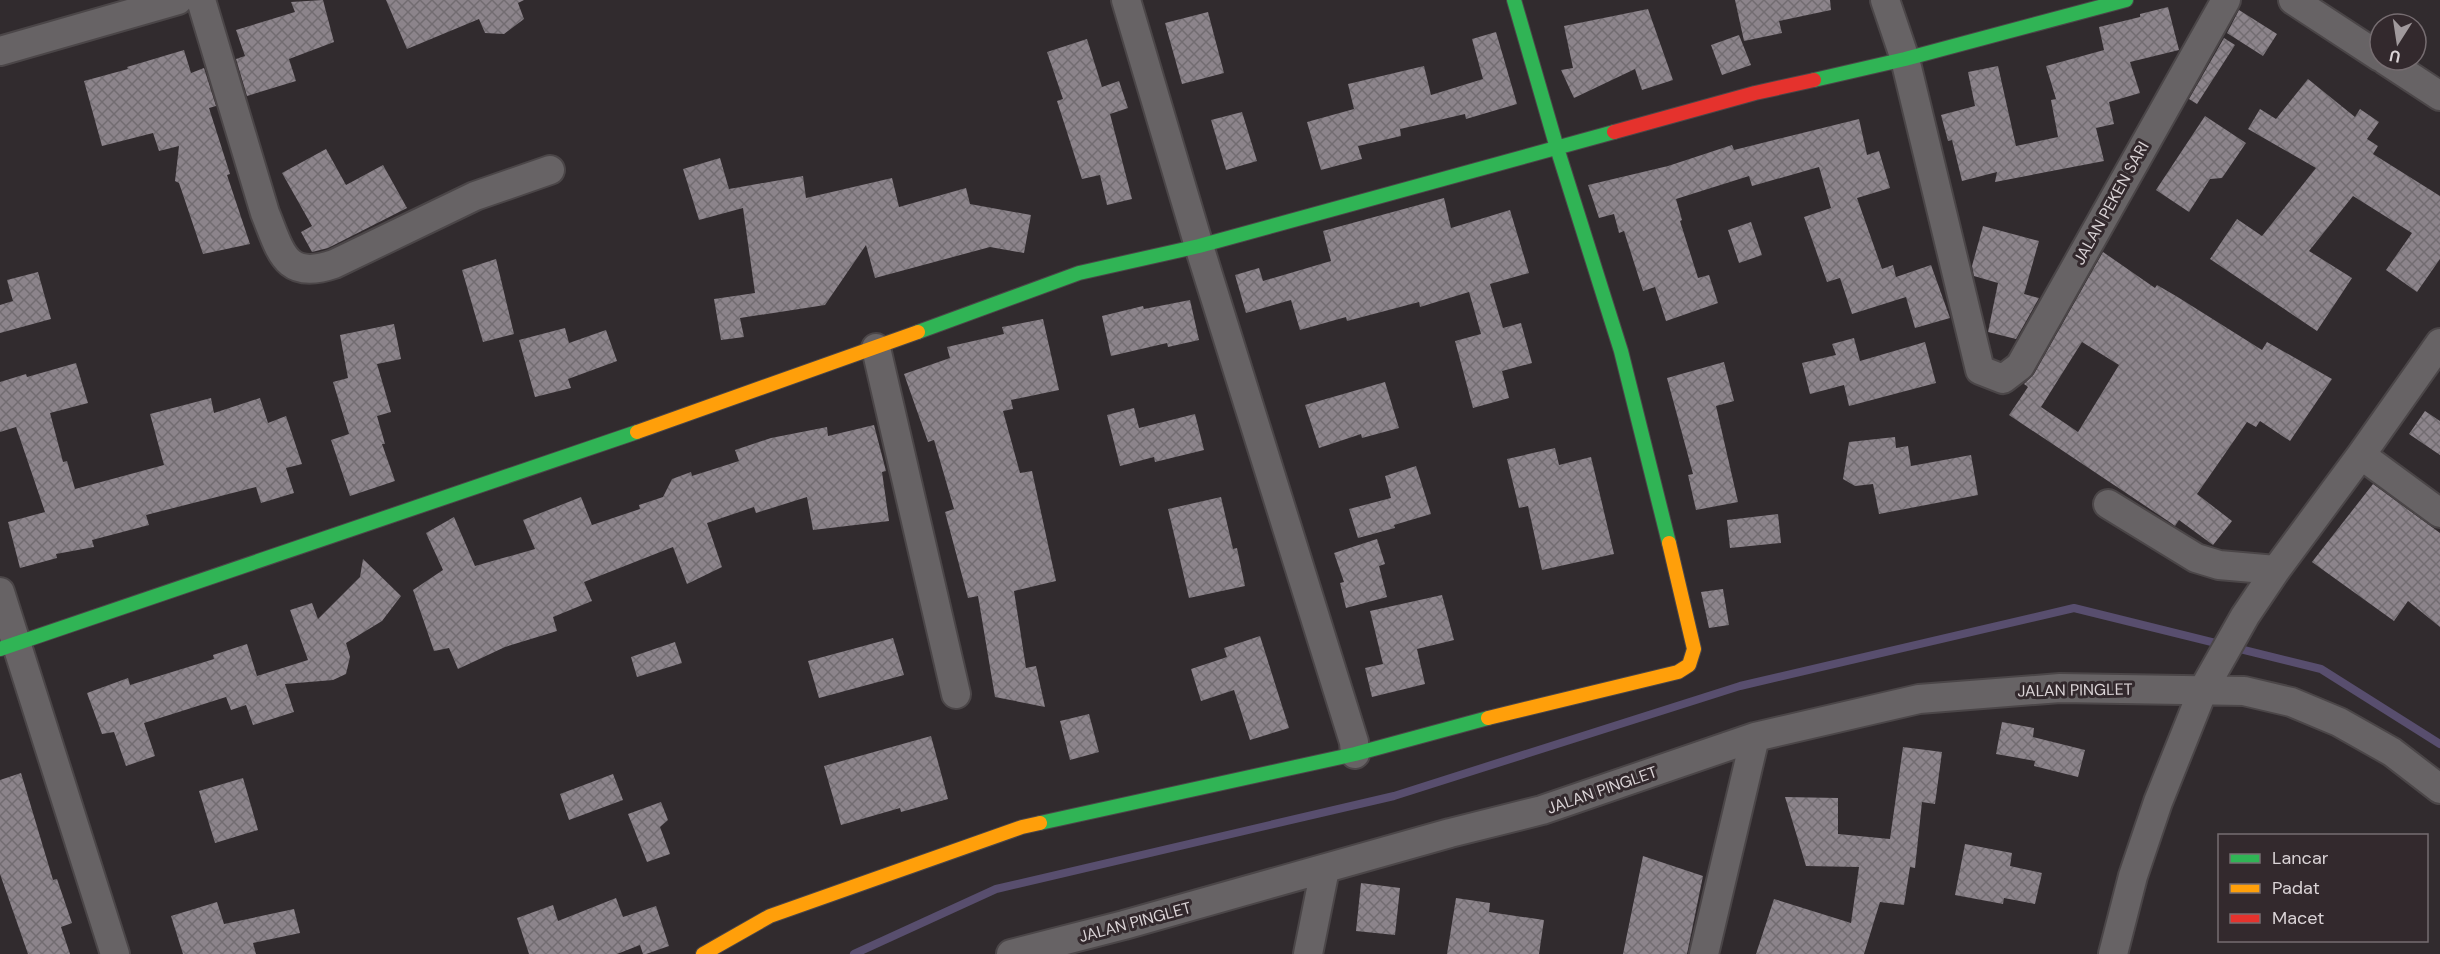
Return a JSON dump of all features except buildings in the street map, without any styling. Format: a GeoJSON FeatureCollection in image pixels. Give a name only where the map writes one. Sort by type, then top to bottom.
{"type":"FeatureCollection","features":[{"type":"Feature","properties":{"kind":"street"},"geometry":{"type":"LineString","coordinates":[[0,51],[178,0]]}},
{"type":"Feature","properties":{"kind":"street"},"geometry":{"type":"LineString","coordinates":[[201,0],[265,213],[279,246],[287,260],[295,266],[305,270],[316,270],[334,264],[476,196],[550,170]]}},
{"type":"Feature","properties":{"kind":"street"},"geometry":{"type":"LineString","coordinates":[[1126,0],[1355,754]]}},
{"type":"Feature","properties":{"kind":"street"},"geometry":{"type":"LineString","coordinates":[[703,954],[770,916],[1022,827],[1355,754],[1533,706],[1678,672],[1689,665],[1694,649],[1691,631],[1622,351],[1557,148],[1514,0]]}},
{"type":"Feature","properties":{"kind":"street"},"geometry":{"type":"LineString","coordinates":[[1885,0],[1905,58]]}},
{"type":"Feature","properties":{"kind":"street"},"geometry":{"type":"LineString","coordinates":[[8,647],[472,490],[876,348],[1079,273],[1199,246],[1755,93],[1905,58],[2126,0]]}},
{"type":"Feature","properties":{"kind":"street","name":"JALAN PEKEN SARI"},"geometry":{"type":"LineString","coordinates":[[1905,58],[1980,370],[2003,379],[2020,366],[2226,0]]}},
{"type":"Feature","properties":{"kind":"street"},"geometry":{"type":"LineString","coordinates":[[2293,0],[2368,49]]}},
{"type":"Feature","properties":{"kind":"street"},"geometry":{"type":"LineString","coordinates":[[2403,72],[2440,96]]}},
{"type":"Feature","properties":{"kind":"street"},"geometry":{"type":"LineString","coordinates":[[2113,954],[2133,876],[2151,823],[2209,679],[2245,616],[2276,570],[2440,343]]}},
{"type":"Feature","properties":{"kind":"street"},"geometry":{"type":"LineString","coordinates":[[876,348],[956,694]]}},
{"type":"Feature","properties":{"kind":"street"},"geometry":{"type":"LineString","coordinates":[[2361,455],[2440,513]]}},
{"type":"Feature","properties":{"kind":"street"},"geometry":{"type":"LineString","coordinates":[[2108,504],[2196,558],[2219,565],[2276,570]]}},
{"type":"Feature","properties":{"kind":"street"},"geometry":{"type":"LineString","coordinates":[[0,592],[8,647],[115,954]]}},
{"type":"Feature","properties":{"kind":"street","name":"JALAN PINGLET"},"geometry":{"type":"LineString","coordinates":[[1011,954],[1124,926],[1450,833],[1542,810],[1755,737],[1919,699],[2209,679],[2244,691],[2291,702],[2330,718],[2392,752],[2440,789]]}},
{"type":"Feature","properties":{"kind":"street"},"geometry":{"type":"LineString","coordinates":[[1704,954],[1755,737]]}},
{"type":"Feature","properties":{"kind":"street"},"geometry":{"type":"LineString","coordinates":[[1308,954],[1325,869]]}},
{"type":"Feature","properties":{"kind":"waterway"},"geometry":{"type":"LineString","coordinates":[[854,954],[996,889],[1394,796],[1740,686],[2074,608],[2321,669],[2440,744]]}},
{"type":"Feature","properties":{"kind":"traffic: fast"},"geometry":{"type":"LineString","coordinates":[[1514,0],[1557,148],[1621,351],[1669,543]]}},
{"type":"Feature","properties":{"kind":"traffic: fast"},"geometry":{"type":"LineString","coordinates":[[1814,80],[1905,59],[2126,0]]}},
{"type":"Feature","properties":{"kind":"traffic: fast"},"geometry":{"type":"LineString","coordinates":[[918,332],[1079,273],[1199,246],[1614,132]]}},
{"type":"Feature","properties":{"kind":"traffic: fast"},"geometry":{"type":"LineString","coordinates":[[0,649],[637,432]]}},
{"type":"Feature","properties":{"kind":"traffic: fast"},"geometry":{"type":"LineString","coordinates":[[1040,823],[1355,754],[1488,718]]}},
{"type":"Feature","properties":{"kind":"traffic: slow"},"geometry":{"type":"LineString","coordinates":[[637,432],[918,332]]}},
{"type":"Feature","properties":{"kind":"traffic: slow"},"geometry":{"type":"LineString","coordinates":[[1488,718],[1678,672],[1689,665],[1694,649],[1669,543]]}},
{"type":"Feature","properties":{"kind":"traffic: slow"},"geometry":{"type":"LineString","coordinates":[[703,954],[770,916],[1022,827],[1040,823]]}},
{"type":"Feature","properties":{"kind":"traffic: jam"},"geometry":{"type":"LineString","coordinates":[[1614,132],[1755,93],[1814,80]]}}]}
